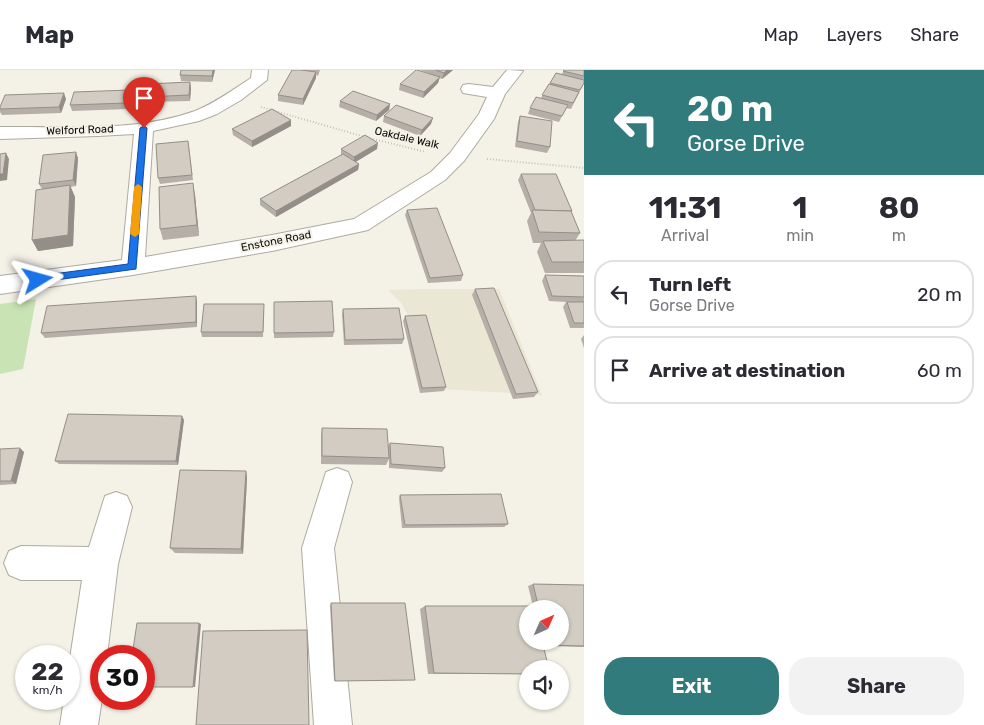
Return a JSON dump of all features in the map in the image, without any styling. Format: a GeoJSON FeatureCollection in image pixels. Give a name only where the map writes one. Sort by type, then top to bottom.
{"type":"FeatureCollection","features":[{"type":"Feature","properties":{"kind":"street","name":"Welford Road"},"geometry":{"type":"LineString","coordinates":[[0,133],[144,128],[194,117],[232,99],[259,80],[260,70]]}},
{"type":"Feature","properties":{"kind":"street","name":"Enstone Road"},"geometry":{"type":"LineString","coordinates":[[0,285],[133,267],[272,243],[360,225],[438,176],[457,157],[488,115],[497,93],[515,71]]}},
{"type":"Feature","properties":{"kind":"street"},"geometry":{"type":"LineString","coordinates":[[469,89],[497,93]]}},
{"type":"Feature","properties":{"kind":"street"},"geometry":{"type":"LineString","coordinates":[[133,267],[144,128]]}},
{"type":"Feature","properties":{"kind":"street"},"geometry":{"type":"LineString","coordinates":[[333,725],[318,548],[337,482]]}},
{"type":"Feature","properties":{"kind":"street"},"geometry":{"type":"LineString","coordinates":[[79,725],[101,564],[116,507]]}},
{"type":"Feature","properties":{"kind":"street"},"geometry":{"type":"LineString","coordinates":[[21,564],[101,564]]}},
{"type":"Feature","properties":{"kind":"path","name":"Oakdale Walk"},"geometry":{"type":"LineString","coordinates":[[232,99],[276,110],[365,137],[438,155],[535,162],[584,168]]}},
{"type":"Feature","properties":{"kind":"shaded area"},"geometry":{"type":"Polygon","coordinates":[[[499,289],[542,395],[425,388],[408,316],[402,304],[388,290],[499,289]]]}},
{"type":"Feature","properties":{"kind":"green space"},"geometry":{"type":"Polygon","coordinates":[[[36,299],[23,369],[0,374],[0,304],[36,299]]]}},
{"type":"Feature","properties":{"kind":"building"},"geometry":{"type":"Polygon","coordinates":[[[181,70],[213,70],[212,76],[180,75],[181,70]]]}},
{"type":"Feature","properties":{"kind":"building"},"geometry":{"type":"Polygon","coordinates":[[[292,70],[316,72],[303,99],[278,95],[292,70]]]}},
{"type":"Feature","properties":{"kind":"building"},"geometry":{"type":"Polygon","coordinates":[[[416,70],[440,77],[424,92],[400,84],[416,70]]]}},
{"type":"Feature","properties":{"kind":"building"},"geometry":{"type":"Polygon","coordinates":[[[436,70],[447,70],[444,73],[436,70]]]}},
{"type":"Feature","properties":{"kind":"building"},"geometry":{"type":"Polygon","coordinates":[[[584,70],[584,76],[563,71],[584,70]]]}},
{"type":"Feature","properties":{"kind":"building"},"geometry":{"type":"Polygon","coordinates":[[[556,73],[584,80],[584,83],[580,90],[550,83],[556,73]]]}},
{"type":"Feature","properties":{"kind":"building"},"geometry":{"type":"Polygon","coordinates":[[[190,82],[189,95],[146,97],[148,84],[190,82]]]}},
{"type":"Feature","properties":{"kind":"building"},"geometry":{"type":"Polygon","coordinates":[[[549,84],[579,92],[573,103],[542,95],[549,84]]]}},
{"type":"Feature","properties":{"kind":"building"},"geometry":{"type":"Polygon","coordinates":[[[130,90],[127,103],[70,105],[74,92],[130,90]]]}},
{"type":"Feature","properties":{"kind":"building"},"geometry":{"type":"Polygon","coordinates":[[[353,91],[390,104],[377,115],[340,101],[353,91]]]}},
{"type":"Feature","properties":{"kind":"building"},"geometry":{"type":"Polygon","coordinates":[[[64,93],[59,107],[0,109],[5,95],[64,93]]]}},
{"type":"Feature","properties":{"kind":"building"},"geometry":{"type":"Polygon","coordinates":[[[536,97],[568,105],[562,116],[530,108],[536,97]]]}},
{"type":"Feature","properties":{"kind":"building"},"geometry":{"type":"Polygon","coordinates":[[[396,105],[433,118],[422,130],[384,116],[396,105]]]}},
{"type":"Feature","properties":{"kind":"building"},"geometry":{"type":"Polygon","coordinates":[[[272,109],[291,120],[252,141],[232,129],[272,109]]]}},
{"type":"Feature","properties":{"kind":"building"},"geometry":{"type":"Polygon","coordinates":[[[520,116],[552,121],[550,147],[517,141],[520,116]]]}},
{"type":"Feature","properties":{"kind":"building"},"geometry":{"type":"Polygon","coordinates":[[[365,135],[378,143],[354,157],[341,149],[365,135]]]}},
{"type":"Feature","properties":{"kind":"building"},"geometry":{"type":"Polygon","coordinates":[[[188,141],[192,175],[158,178],[156,144],[188,141]]]}},
{"type":"Feature","properties":{"kind":"building"},"geometry":{"type":"Polygon","coordinates":[[[76,152],[73,180],[39,184],[43,155],[76,152]]]}},
{"type":"Feature","properties":{"kind":"building"},"geometry":{"type":"Polygon","coordinates":[[[6,153],[3,174],[0,174],[0,154],[6,153]]]}},
{"type":"Feature","properties":{"kind":"building"},"geometry":{"type":"Polygon","coordinates":[[[343,154],[359,164],[276,211],[260,199],[343,154]]]}},
{"type":"Feature","properties":{"kind":"building"},"geometry":{"type":"Polygon","coordinates":[[[521,174],[556,174],[572,211],[535,210],[521,174]]]}},
{"type":"Feature","properties":{"kind":"building"},"geometry":{"type":"Polygon","coordinates":[[[193,183],[197,225],[160,229],[159,187],[193,183]]]}},
{"type":"Feature","properties":{"kind":"building"},"geometry":{"type":"Polygon","coordinates":[[[70,185],[68,235],[32,240],[36,190],[70,185]]]}},
{"type":"Feature","properties":{"kind":"building"},"geometry":{"type":"Polygon","coordinates":[[[437,208],[463,275],[430,278],[407,210],[437,208]]]}},
{"type":"Feature","properties":{"kind":"building"},"geometry":{"type":"Polygon","coordinates":[[[532,210],[571,211],[580,233],[539,232],[532,210]]]}},
{"type":"Feature","properties":{"kind":"building"},"geometry":{"type":"Polygon","coordinates":[[[584,240],[584,262],[552,262],[543,241],[584,240]]]}},
{"type":"Feature","properties":{"kind":"building"},"geometry":{"type":"Polygon","coordinates":[[[545,275],[584,276],[584,297],[552,296],[545,275]]]}},
{"type":"Feature","properties":{"kind":"building"},"geometry":{"type":"Polygon","coordinates":[[[494,288],[538,392],[516,394],[475,289],[494,288]]]}},
{"type":"Feature","properties":{"kind":"building"},"geometry":{"type":"Polygon","coordinates":[[[196,296],[196,322],[41,333],[47,306],[196,296]]]}},
{"type":"Feature","properties":{"kind":"building"},"geometry":{"type":"Polygon","coordinates":[[[332,301],[334,332],[274,333],[274,302],[332,301]]]}},
{"type":"Feature","properties":{"kind":"building"},"geometry":{"type":"Polygon","coordinates":[[[567,302],[584,302],[584,323],[574,323],[567,302]]]}},
{"type":"Feature","properties":{"kind":"building"},"geometry":{"type":"Polygon","coordinates":[[[204,304],[264,304],[263,332],[201,332],[204,304]]]}},
{"type":"Feature","properties":{"kind":"building"},"geometry":{"type":"Polygon","coordinates":[[[399,308],[404,339],[345,340],[343,309],[399,308]]]}},
{"type":"Feature","properties":{"kind":"building"},"geometry":{"type":"Polygon","coordinates":[[[426,315],[446,387],[422,388],[405,316],[426,315]]]}},
{"type":"Feature","properties":{"kind":"building"},"geometry":{"type":"Polygon","coordinates":[[[68,414],[182,416],[176,461],[55,461],[68,414]]]}},
{"type":"Feature","properties":{"kind":"building"},"geometry":{"type":"Polygon","coordinates":[[[322,428],[387,429],[389,458],[322,456],[322,428]]]}},
{"type":"Feature","properties":{"kind":"building"},"geometry":{"type":"Polygon","coordinates":[[[390,443],[443,447],[445,468],[391,464],[390,443]]]}},
{"type":"Feature","properties":{"kind":"building"},"geometry":{"type":"Polygon","coordinates":[[[20,448],[11,481],[0,481],[0,449],[20,448]]]}},
{"type":"Feature","properties":{"kind":"building"},"geometry":{"type":"Polygon","coordinates":[[[180,470],[246,471],[241,549],[170,548],[180,470]]]}},
{"type":"Feature","properties":{"kind":"building"},"geometry":{"type":"Polygon","coordinates":[[[501,494],[508,524],[405,525],[400,495],[501,494]]]}},
{"type":"Feature","properties":{"kind":"building"},"geometry":{"type":"Polygon","coordinates":[[[533,584],[584,585],[584,646],[569,646],[569,600],[537,600],[533,584]]]}},
{"type":"Feature","properties":{"kind":"building"},"geometry":{"type":"Polygon","coordinates":[[[331,603],[405,603],[415,680],[335,681],[331,603]]]}},
{"type":"Feature","properties":{"kind":"building"},"geometry":{"type":"Polygon","coordinates":[[[425,606],[519,606],[519,650],[544,650],[547,660],[519,660],[519,674],[434,673],[425,606]]]}},
{"type":"Feature","properties":{"kind":"building"},"geometry":{"type":"Polygon","coordinates":[[[137,623],[199,623],[193,687],[155,687],[155,645],[134,645],[137,623]]]}},
{"type":"Feature","properties":{"kind":"building"},"geometry":{"type":"Polygon","coordinates":[[[307,630],[309,725],[196,725],[203,631],[307,630]]]}},
{"type":"Feature","properties":{"kind":"slow traffic"},"geometry":{"type":"LineString","coordinates":[[135,234],[138,187]]}},
{"type":"Feature","properties":{"kind":"route"},"geometry":{"type":"LineString","coordinates":[[38,280],[133,267],[144,128]]}}]}
